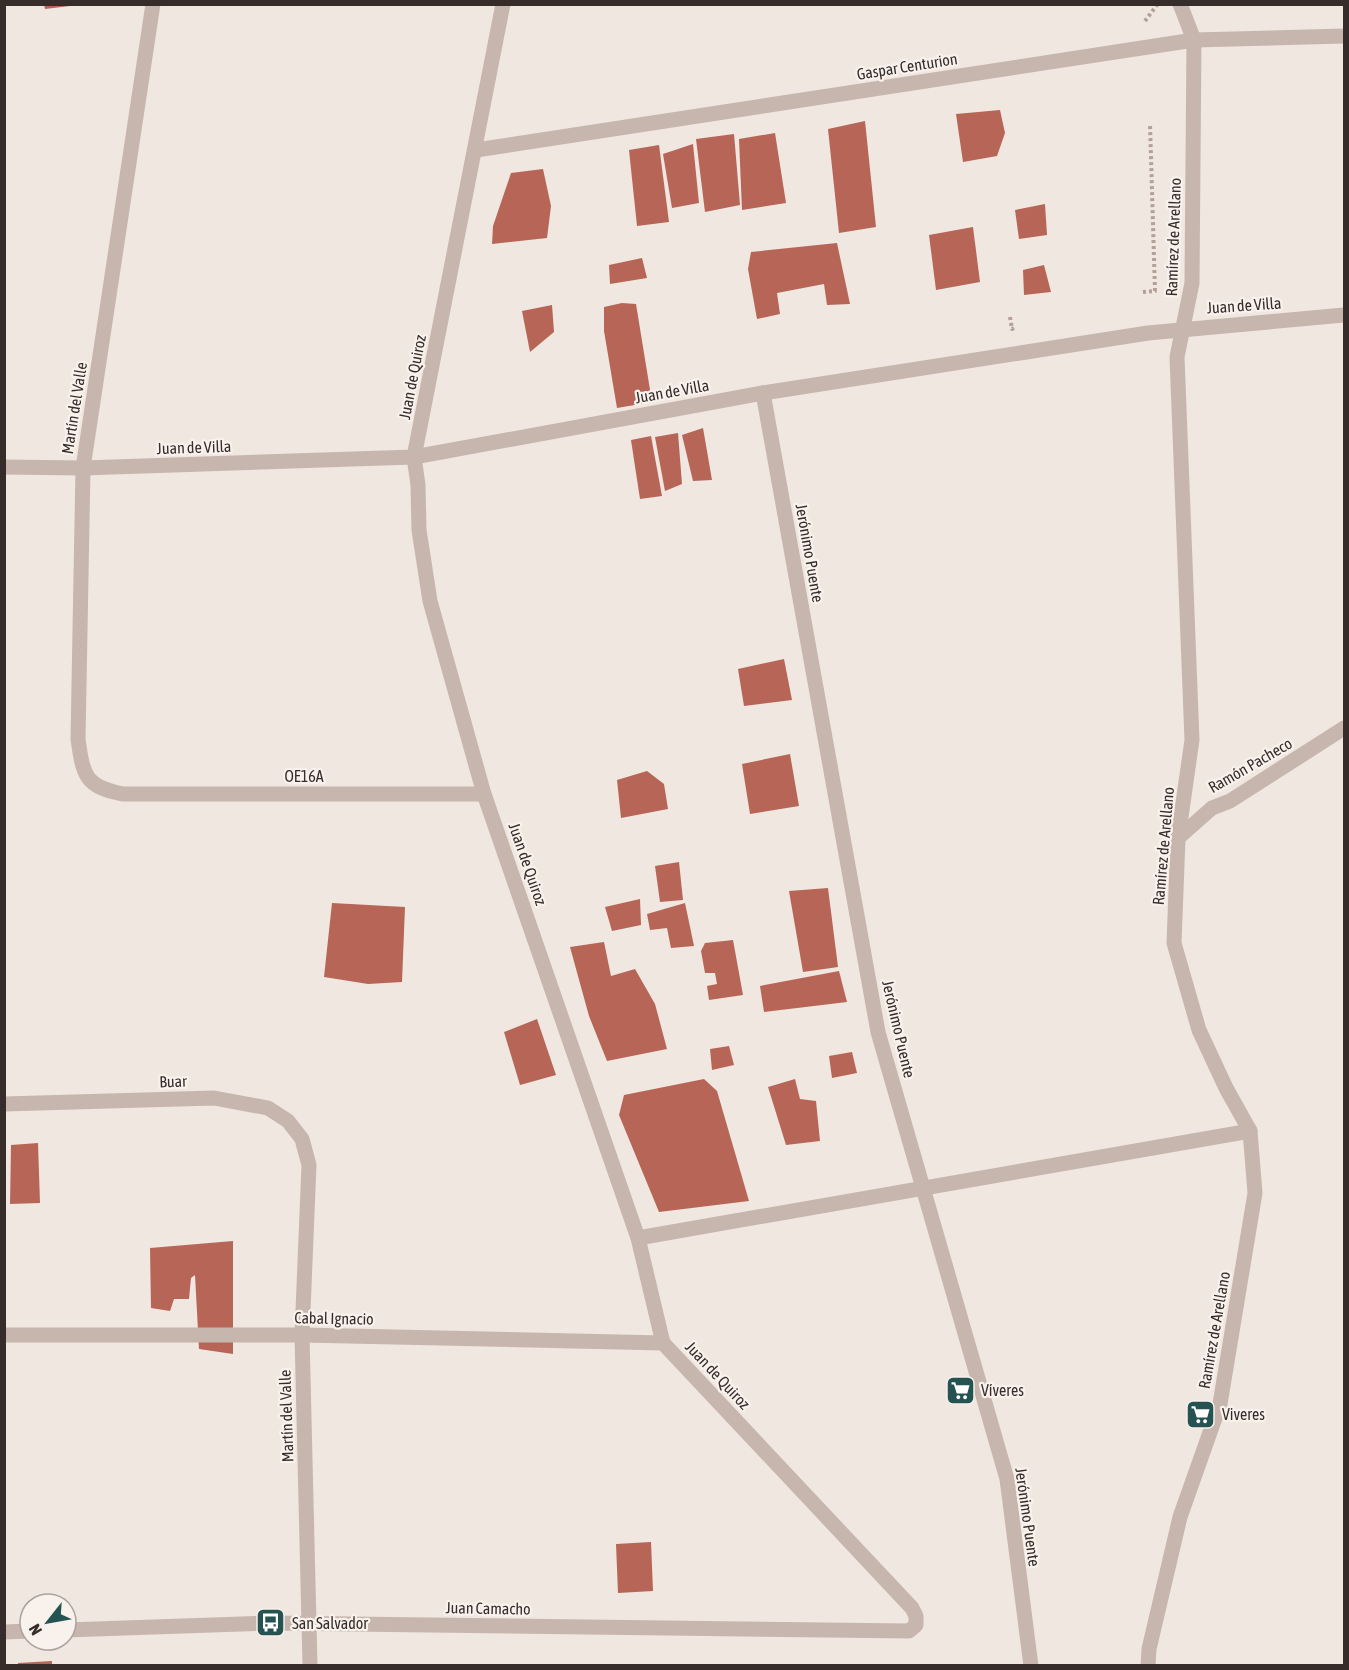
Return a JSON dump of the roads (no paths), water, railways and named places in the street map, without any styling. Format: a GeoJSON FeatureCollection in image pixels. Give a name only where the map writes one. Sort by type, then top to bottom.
{"type":"FeatureCollection","features":[{"type":"Feature","properties":{"kind":"street","name":"Martín del Valle"},"geometry":{"type":"LineString","coordinates":[[123,794],[103,790],[93,785],[83,770],[78,739],[83,468],[153,4]]}},
{"type":"Feature","properties":{"kind":"street","name":"Juan de Quiroz"},"geometry":{"type":"LineString","coordinates":[[503,4],[414,457],[418,485],[419,530],[430,601],[484,794],[638,1238],[663,1343],[912,1608],[916,1616],[916,1625],[909,1631]]}},
{"type":"Feature","properties":{"kind":"street","name":"Ramírez de Arellano"},"geometry":{"type":"LineString","coordinates":[[1148,1665],[1149,1649],[1180,1517],[1220,1404],[1255,1192],[1250,1131],[1198,1030],[1174,944],[1178,838],[1192,740],[1177,357],[1192,283],[1194,40],[1180,4]]}},
{"type":"Feature","properties":{"kind":"street","name":"Gaspar Centurion"},"geometry":{"type":"LineString","coordinates":[[476,150],[1194,40],[1344,36]]}},
{"type":"Feature","properties":{"kind":"street","name":"Juan de Villa"},"geometry":{"type":"LineString","coordinates":[[4,467],[83,468],[414,457],[763,393],[1184,328],[1344,315]]}},
{"type":"Feature","properties":{"kind":"street","name":"Jerónimo Puente"},"geometry":{"type":"LineString","coordinates":[[763,393],[878,1032],[1007,1479],[1031,1665]]}},
{"type":"Feature","properties":{"kind":"street","name":"Ramón Pacheco"},"geometry":{"type":"LineString","coordinates":[[1178,838],[1212,808],[1230,801],[1344,728]]}},
{"type":"Feature","properties":{"kind":"street","name":"OE16A"},"geometry":{"type":"LineString","coordinates":[[123,794],[484,794]]}},
{"type":"Feature","properties":{"kind":"street","name":"Buar"},"geometry":{"type":"LineString","coordinates":[[4,1104],[214,1098],[268,1108],[288,1121],[302,1139],[309,1165]]}},
{"type":"Feature","properties":{"kind":"street"},"geometry":{"type":"LineString","coordinates":[[638,1238],[1250,1131]]}},
{"type":"Feature","properties":{"kind":"street","name":"Martín del Valle"},"geometry":{"type":"LineString","coordinates":[[309,1165],[302,1335],[310,1665]]}},
{"type":"Feature","properties":{"kind":"street","name":"Cabal Ignacio"},"geometry":{"type":"LineString","coordinates":[[4,1335],[302,1335],[663,1343]]}},
{"type":"Feature","properties":{"kind":"street","name":"Juan Camacho"},"geometry":{"type":"LineString","coordinates":[[78,1630],[310,1624],[909,1631]]}},
{"type":"Feature","properties":{"kind":"place","name":"Víveres"},"geometry":{"type":"Point","coordinates":[960,1390]}},
{"type":"Feature","properties":{"kind":"place","name":"Viveres"},"geometry":{"type":"Point","coordinates":[1201,1414]}},
{"type":"Feature","properties":{"kind":"place","name":"San Salvador"},"geometry":{"type":"Point","coordinates":[271,1623]}}]}
